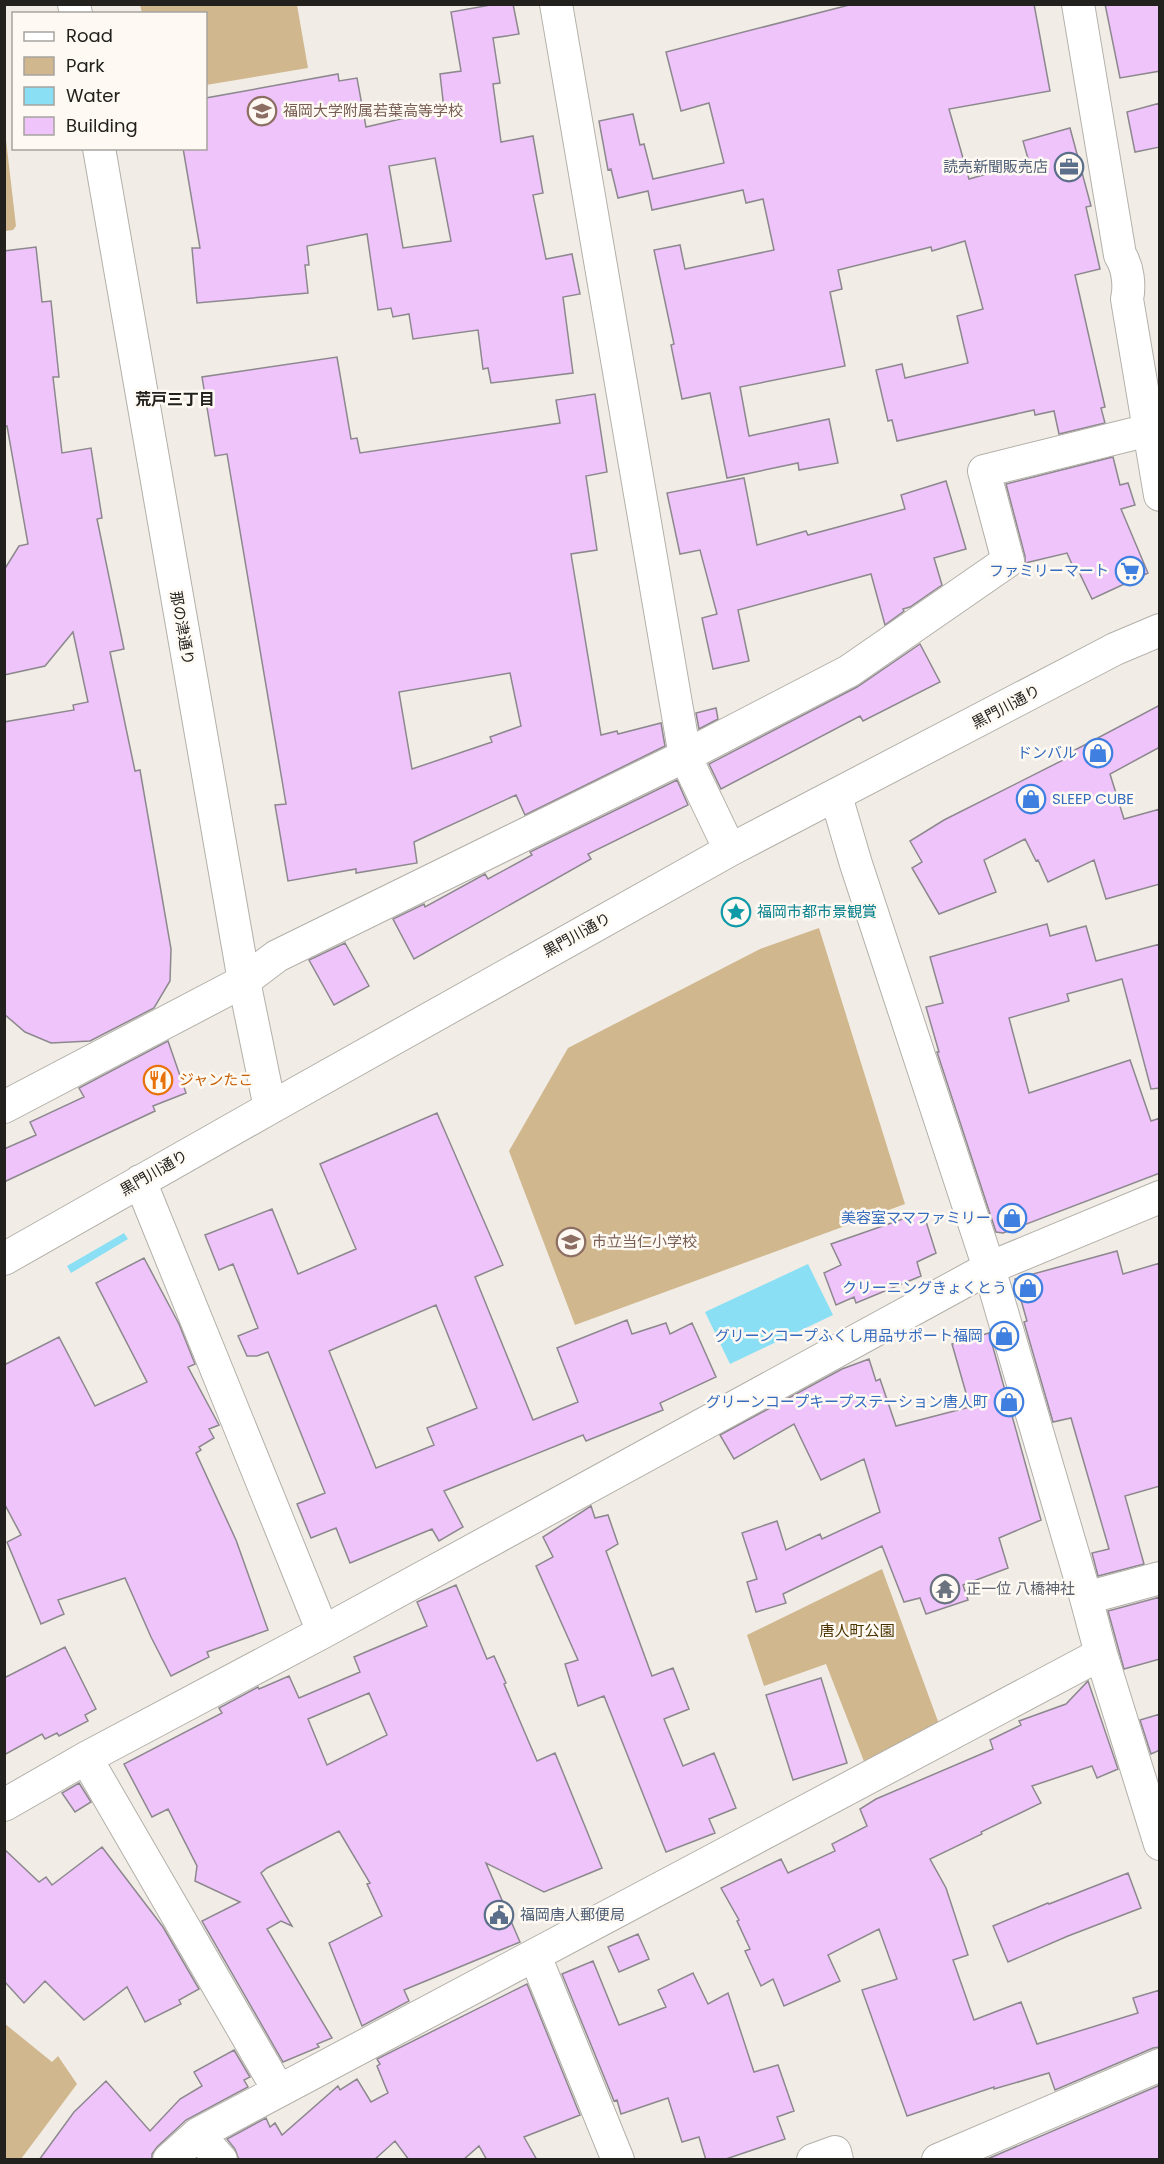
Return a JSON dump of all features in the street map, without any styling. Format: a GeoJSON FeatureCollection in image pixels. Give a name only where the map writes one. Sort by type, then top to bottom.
{"type":"FeatureCollection","features":[{"type":"Feature","properties":{"kind":"street"},"geometry":{"type":"LineString","coordinates":[[556,4],[685,756],[730,850]]}},
{"type":"Feature","properties":{"kind":"street"},"geometry":{"type":"LineString","coordinates":[[1078,4],[1120,255],[1125,262],[1129,291],[1127,299],[1160,495]]}},
{"type":"Feature","properties":{"kind":"street","name":"那の津通り"},"geometry":{"type":"LineString","coordinates":[[99,150],[244,981],[270,1107]]}},
{"type":"Feature","properties":{"kind":"street"},"geometry":{"type":"LineString","coordinates":[[4,1107],[244,981],[277,956],[685,756],[849,671],[1008,561],[984,471],[1149,429]]}},
{"type":"Feature","properties":{"kind":"street","name":"黒門川通り"},"geometry":{"type":"LineString","coordinates":[[4,1259],[270,1107],[730,850],[1115,649],[1160,630]]}},
{"type":"Feature","properties":{"kind":"street"},"geometry":{"type":"LineString","coordinates":[[836,796],[863,886],[989,1268],[1101,1654],[1148,1769],[1160,1844]]}},
{"type":"Feature","properties":{"kind":"street"},"geometry":{"type":"LineString","coordinates":[[140,1181],[323,1632]]}},
{"type":"Feature","properties":{"kind":"street"},"geometry":{"type":"LineString","coordinates":[[4,1805],[86,1758],[323,1632],[989,1268],[1160,1197]]}},
{"type":"Feature","properties":{"kind":"street"},"geometry":{"type":"LineString","coordinates":[[1086,1598],[1160,1578]]}},
{"type":"Feature","properties":{"kind":"street"},"geometry":{"type":"LineString","coordinates":[[169,2160],[198,2134],[1101,1654]]}},
{"type":"Feature","properties":{"kind":"street"},"geometry":{"type":"LineString","coordinates":[[86,1758],[279,2091]]}},
{"type":"Feature","properties":{"kind":"street"},"geometry":{"type":"LineString","coordinates":[[535,1956],[618,2160]]}},
{"type":"Feature","properties":{"kind":"street"},"geometry":{"type":"LineString","coordinates":[[938,2160],[1160,2066]]}},
{"type":"Feature","properties":{"kind":"street"},"geometry":{"type":"LineString","coordinates":[[198,2134],[221,2160]]}},
{"type":"Feature","properties":{"kind":"street"},"geometry":{"type":"LineString","coordinates":[[813,2160],[834,2151],[837,2160]]}},
{"type":"Feature","properties":{"kind":"green space"},"geometry":{"type":"Polygon","coordinates":[[[140,5],[297,5],[308,68],[207,85],[207,12],[142,12],[140,5]]]}},
{"type":"Feature","properties":{"kind":"green space"},"geometry":{"type":"Polygon","coordinates":[[[5,140],[16,226],[13,230],[5,231],[5,140]]]}},
{"type":"Feature","properties":{"kind":"green space"},"geometry":{"type":"Polygon","coordinates":[[[819,928],[905,1204],[575,1325],[509,1151],[568,1048],[760,949],[819,928]]]}},
{"type":"Feature","properties":{"kind":"green space","name":"唐人町公園"},"geometry":{"type":"Polygon","coordinates":[[[882,1569],[939,1724],[865,1764],[826,1664],[764,1686],[747,1635],[882,1569]]]}},
{"type":"Feature","properties":{"kind":"green space"},"geometry":{"type":"Polygon","coordinates":[[[4,2023],[52,2062],[58,2056],[77,2084],[21,2159],[5,2159],[4,2023]]]}},
{"type":"Feature","properties":{"kind":"water"},"geometry":{"type":"Polygon","coordinates":[[[124,1233],[128,1239],[71,1273],[67,1266],[124,1233]]]}},
{"type":"Feature","properties":{"kind":"water"},"geometry":{"type":"Polygon","coordinates":[[[808,1264],[833,1315],[730,1364],[705,1312],[808,1264]]]}},
{"type":"Feature","properties":{"kind":"building"},"geometry":{"type":"Polygon","coordinates":[[[496,4],[513,4],[519,34],[493,38],[500,83],[493,84],[501,142],[533,136],[543,193],[533,195],[546,259],[572,254],[580,294],[563,297],[573,373],[491,383],[488,368],[483,369],[478,330],[413,339],[409,314],[393,317],[391,308],[378,310],[367,234],[307,246],[309,265],[305,265],[308,293],[197,303],[192,248],[200,248],[183,150],[207,150],[207,98],[338,74],[339,81],[357,78],[366,127],[444,109],[440,74],[461,71],[451,12],[496,4]],[[435,158],[389,166],[403,248],[451,241],[435,158]]]}},
{"type":"Feature","properties":{"kind":"building"},"geometry":{"type":"Polygon","coordinates":[[[853,4],[1034,4],[1050,91],[949,109],[969,179],[1029,162],[1023,141],[1070,128],[1091,206],[1086,207],[1100,269],[1075,275],[1105,407],[1101,408],[1105,423],[1059,434],[1054,411],[1035,415],[1034,410],[897,441],[892,420],[888,421],[876,370],[902,364],[905,378],[968,363],[957,316],[983,309],[965,241],[932,251],[931,247],[838,270],[842,289],[830,292],[845,366],[740,387],[749,436],[829,419],[838,463],[799,470],[798,463],[727,478],[710,393],[682,399],[671,345],[674,344],[654,250],[680,245],[685,269],[774,250],[763,199],[746,203],[743,190],[652,210],[648,191],[618,198],[611,169],[608,170],[599,121],[633,114],[640,145],[644,144],[653,179],[724,163],[709,103],[681,111],[666,52],[853,4]]]}},
{"type":"Feature","properties":{"kind":"building"},"geometry":{"type":"Polygon","coordinates":[[[1105,4],[1160,4],[1160,71],[1120,78],[1105,4]]]}},
{"type":"Feature","properties":{"kind":"building"},"geometry":{"type":"Polygon","coordinates":[[[1160,103],[1160,147],[1135,152],[1127,112],[1160,103]]]}},
{"type":"Feature","properties":{"kind":"building"},"geometry":{"type":"Polygon","coordinates":[[[36,247],[42,302],[51,301],[59,377],[53,377],[62,453],[91,448],[102,518],[97,519],[124,649],[110,652],[135,771],[140,770],[171,949],[170,981],[154,1008],[90,1041],[51,1043],[25,1032],[4,1014],[4,722],[74,710],[73,705],[88,702],[73,632],[45,666],[4,675],[4,570],[19,546],[28,544],[7,426],[4,426],[4,251],[36,247]]]}},
{"type":"Feature","properties":{"kind":"building"},"geometry":{"type":"Polygon","coordinates":[[[337,357],[351,439],[357,438],[360,453],[560,423],[556,400],[595,394],[607,472],[586,476],[597,550],[571,554],[601,735],[617,731],[618,734],[661,723],[665,746],[525,815],[516,795],[414,842],[417,863],[356,873],[356,869],[288,881],[275,805],[286,804],[227,454],[215,456],[202,377],[337,357]],[[510,673],[399,692],[412,769],[492,742],[490,737],[521,726],[510,673]]]}},
{"type":"Feature","properties":{"kind":"building"},"geometry":{"type":"Polygon","coordinates":[[[1113,457],[1120,485],[1128,483],[1135,505],[1121,509],[1148,573],[1092,599],[1067,553],[1025,563],[1006,484],[1113,457]]]}},
{"type":"Feature","properties":{"kind":"building"},"geometry":{"type":"Polygon","coordinates":[[[744,478],[757,545],[806,531],[808,535],[905,509],[901,495],[946,481],[966,549],[934,558],[942,585],[910,607],[903,609],[904,611],[885,625],[871,574],[738,610],[749,661],[713,669],[702,618],[717,614],[700,550],[680,554],[667,493],[744,478]]]}},
{"type":"Feature","properties":{"kind":"building"},"geometry":{"type":"Polygon","coordinates":[[[920,644],[940,682],[863,721],[860,716],[721,789],[709,764],[857,687],[920,644]]]}},
{"type":"Feature","properties":{"kind":"building"},"geometry":{"type":"Polygon","coordinates":[[[1160,705],[1160,747],[1110,774],[1124,819],[1160,809],[1160,884],[1106,899],[1094,860],[1048,882],[1025,839],[984,860],[996,892],[939,914],[912,868],[922,862],[910,841],[944,820],[1075,754],[1073,751],[1160,705]]]}},
{"type":"Feature","properties":{"kind":"building"},"geometry":{"type":"Polygon","coordinates":[[[716,708],[718,719],[699,729],[696,713],[716,708]]]}},
{"type":"Feature","properties":{"kind":"building"},"geometry":{"type":"Polygon","coordinates":[[[677,780],[688,805],[588,854],[591,859],[414,959],[393,919],[424,904],[425,907],[485,874],[488,879],[532,855],[530,852],[677,780]]]}},
{"type":"Feature","properties":{"kind":"building"},"geometry":{"type":"Polygon","coordinates":[[[1047,924],[1050,936],[1086,926],[1096,961],[1160,944],[1160,1088],[1151,1089],[1122,979],[1067,994],[1069,1001],[1009,1018],[1029,1093],[1130,1060],[1151,1121],[1160,1118],[1160,1173],[1003,1233],[996,1232],[937,1052],[939,1052],[926,1007],[943,1003],[930,957],[1047,924]]]}},
{"type":"Feature","properties":{"kind":"building"},"geometry":{"type":"Polygon","coordinates":[[[345,943],[369,986],[334,1005],[309,960],[345,943]]]}},
{"type":"Feature","properties":{"kind":"building"},"geometry":{"type":"Polygon","coordinates":[[[168,1041],[186,1093],[153,1106],[155,1111],[4,1182],[4,1149],[36,1135],[30,1122],[84,1097],[79,1088],[168,1041]]]}},
{"type":"Feature","properties":{"kind":"building"},"geometry":{"type":"Polygon","coordinates":[[[437,1113],[503,1265],[475,1277],[533,1420],[578,1402],[557,1348],[627,1320],[632,1334],[666,1323],[670,1334],[692,1323],[716,1377],[660,1403],[663,1410],[586,1441],[583,1435],[444,1491],[463,1527],[439,1541],[432,1529],[350,1563],[336,1528],[311,1538],[297,1504],[325,1493],[268,1352],[257,1356],[247,1356],[238,1336],[258,1328],[233,1264],[219,1270],[205,1235],[272,1209],[298,1274],[356,1249],[320,1164],[437,1113]],[[436,1305],[329,1351],[376,1468],[434,1445],[427,1428],[477,1408],[436,1305]]]}},
{"type":"Feature","properties":{"kind":"building"},"geometry":{"type":"Polygon","coordinates":[[[923,1212],[936,1253],[917,1262],[921,1276],[856,1303],[854,1297],[836,1305],[824,1273],[841,1265],[831,1244],[923,1212]]]}},
{"type":"Feature","properties":{"kind":"building"},"geometry":{"type":"Polygon","coordinates":[[[1117,1251],[1123,1274],[1160,1263],[1160,1486],[1125,1496],[1144,1564],[1098,1576],[1092,1553],[1109,1549],[1071,1418],[1053,1422],[1024,1322],[1027,1321],[1015,1279],[1117,1251]]]}},
{"type":"Feature","properties":{"kind":"building"},"geometry":{"type":"Polygon","coordinates":[[[144,1258],[179,1324],[195,1364],[188,1367],[219,1425],[209,1429],[214,1438],[199,1447],[201,1450],[196,1453],[236,1540],[268,1630],[207,1652],[209,1657],[171,1676],[125,1578],[58,1600],[64,1614],[41,1624],[7,1542],[21,1535],[4,1503],[4,1365],[59,1337],[95,1406],[147,1382],[96,1283],[144,1258]]]}},
{"type":"Feature","properties":{"kind":"building"},"geometry":{"type":"Polygon","coordinates":[[[989,1333],[1041,1520],[999,1538],[1008,1568],[963,1585],[968,1600],[926,1614],[920,1598],[904,1602],[882,1546],[783,1594],[786,1603],[756,1612],[747,1582],[757,1579],[742,1533],[777,1521],[786,1550],[820,1534],[822,1539],[880,1512],[864,1459],[821,1480],[794,1424],[734,1459],[720,1435],[842,1369],[869,1359],[876,1381],[880,1379],[896,1426],[970,1407],[952,1344],[989,1333]]]}},
{"type":"Feature","properties":{"kind":"building"},"geometry":{"type":"Polygon","coordinates":[[[591,1506],[595,1518],[608,1515],[618,1544],[606,1551],[652,1676],[673,1668],[689,1709],[664,1719],[683,1766],[714,1753],[736,1808],[709,1819],[715,1833],[666,1852],[604,1696],[578,1706],[565,1664],[578,1660],[536,1566],[553,1557],[543,1537],[591,1506]]]}},
{"type":"Feature","properties":{"kind":"building"},"geometry":{"type":"Polygon","coordinates":[[[456,1585],[487,1659],[494,1656],[537,1761],[555,1753],[602,1868],[544,1892],[486,1863],[520,1942],[404,1990],[409,2001],[362,2026],[329,1943],[382,1916],[367,1884],[370,1883],[339,1831],[267,1868],[261,1873],[292,1926],[281,1921],[267,1929],[332,2038],[317,2044],[319,2047],[283,2062],[202,1921],[240,1902],[195,1881],[197,1866],[168,1809],[152,1817],[124,1764],[222,1713],[219,1708],[258,1687],[259,1689],[289,1676],[299,1698],[360,1672],[354,1657],[427,1626],[417,1602],[456,1585]],[[369,1693],[308,1719],[327,1765],[387,1735],[369,1693]]]}},
{"type":"Feature","properties":{"kind":"building"},"geometry":{"type":"Polygon","coordinates":[[[1160,1597],[1160,1659],[1124,1669],[1108,1611],[1160,1597]]]}},
{"type":"Feature","properties":{"kind":"building"},"geometry":{"type":"Polygon","coordinates":[[[65,1647],[96,1709],[85,1715],[88,1721],[59,1736],[57,1733],[45,1739],[42,1734],[4,1755],[4,1678],[65,1647]]]}},
{"type":"Feature","properties":{"kind":"building"},"geometry":{"type":"Polygon","coordinates":[[[821,1678],[847,1763],[793,1780],[766,1695],[821,1678]]]}},
{"type":"Feature","properties":{"kind":"building"},"geometry":{"type":"Polygon","coordinates":[[[1088,1681],[1118,1769],[1097,1778],[1092,1766],[1032,1786],[1041,1803],[930,1859],[946,1888],[968,1955],[953,1960],[974,2020],[1021,2002],[1037,2044],[1138,2013],[1133,1998],[1160,1990],[1160,2047],[1055,2090],[1049,2073],[994,2089],[994,2087],[907,2116],[862,1990],[897,1979],[879,1929],[828,1955],[840,1981],[784,2006],[773,1979],[761,1986],[745,1951],[750,1949],[737,1921],[739,1920],[721,1888],[781,1859],[788,1873],[835,1851],[832,1844],[867,1826],[860,1809],[876,1799],[993,1749],[990,1740],[1021,1725],[1019,1721],[1066,1704],[1088,1681]]]}},
{"type":"Feature","properties":{"kind":"building"},"geometry":{"type":"Polygon","coordinates":[[[1160,1714],[1160,1750],[1151,1754],[1140,1720],[1160,1714]]]}},
{"type":"Feature","properties":{"kind":"building"},"geometry":{"type":"Polygon","coordinates":[[[79,1783],[91,1802],[75,1812],[62,1793],[79,1783]]]}},
{"type":"Feature","properties":{"kind":"building"},"geometry":{"type":"Polygon","coordinates":[[[102,1847],[163,1927],[199,1989],[179,2000],[181,2004],[145,2022],[127,1987],[84,2020],[45,1981],[24,2003],[4,1981],[4,1849],[39,1882],[46,1877],[52,1885],[102,1847]]]}},
{"type":"Feature","properties":{"kind":"building"},"geometry":{"type":"Polygon","coordinates":[[[1128,1873],[1141,1908],[1008,1962],[993,1926],[1128,1873]]]}},
{"type":"Feature","properties":{"kind":"building"},"geometry":{"type":"Polygon","coordinates":[[[638,1934],[649,1959],[619,1972],[608,1947],[638,1934]]]}},
{"type":"Feature","properties":{"kind":"building"},"geometry":{"type":"Polygon","coordinates":[[[593,1961],[619,2025],[666,2007],[658,1990],[693,1973],[708,2004],[728,1993],[754,2072],[778,2065],[794,2111],[777,2117],[785,2139],[723,2160],[706,2160],[699,2137],[682,2142],[668,2098],[621,2114],[562,1974],[593,1961]]]}},
{"type":"Feature","properties":{"kind":"building"},"geometry":{"type":"Polygon","coordinates":[[[527,1984],[580,2115],[524,2137],[537,2160],[487,2160],[479,2146],[463,2160],[409,2160],[395,2141],[374,2160],[239,2160],[235,2149],[227,2139],[266,2118],[270,2127],[275,2123],[282,2135],[338,2086],[340,2090],[357,2079],[371,2102],[388,2093],[377,2066],[380,2064],[377,2059],[527,1984]]]}},
{"type":"Feature","properties":{"kind":"building"},"geometry":{"type":"Polygon","coordinates":[[[234,2050],[250,2077],[244,2080],[248,2087],[186,2120],[157,2147],[152,2154],[152,2160],[39,2160],[74,2112],[106,2081],[150,2131],[180,2099],[202,2086],[194,2072],[234,2050]]]}},
{"type":"Feature","properties":{"kind":"building"},"geometry":{"type":"Polygon","coordinates":[[[1160,2085],[1160,2160],[985,2160],[1160,2085]]]}},
{"type":"Feature","properties":{"kind":"place","name":"福岡大学附属若葉高等学校"},"geometry":{"type":"Point","coordinates":[262,111]}},
{"type":"Feature","properties":{"kind":"place","name":"読売新聞販売店"},"geometry":{"type":"Point","coordinates":[1069,167]}},
{"type":"Feature","properties":{"kind":"place","name":"ファミリーマート"},"geometry":{"type":"Point","coordinates":[1130,571]}},
{"type":"Feature","properties":{"kind":"place","name":"ドンバル"},"geometry":{"type":"Point","coordinates":[1098,753]}},
{"type":"Feature","properties":{"kind":"place","name":"SLEEP CUBE"},"geometry":{"type":"Point","coordinates":[1031,799]}},
{"type":"Feature","properties":{"kind":"place","name":"福岡市都市景観賞"},"geometry":{"type":"Point","coordinates":[736,912]}},
{"type":"Feature","properties":{"kind":"place","name":"ジャンたこ"},"geometry":{"type":"Point","coordinates":[158,1080]}},
{"type":"Feature","properties":{"kind":"place","name":"美容室ママファミリー"},"geometry":{"type":"Point","coordinates":[1012,1218]}},
{"type":"Feature","properties":{"kind":"place","name":"市立当仁小学校"},"geometry":{"type":"Point","coordinates":[571,1242]}},
{"type":"Feature","properties":{"kind":"place","name":"クリーニングきょくとう"},"geometry":{"type":"Point","coordinates":[1028,1288]}},
{"type":"Feature","properties":{"kind":"place","name":"グリーンコープふくし用品サポート福岡"},"geometry":{"type":"Point","coordinates":[1004,1336]}},
{"type":"Feature","properties":{"kind":"place","name":"グリーンコープキープステーション唐人町"},"geometry":{"type":"Point","coordinates":[1009,1402]}},
{"type":"Feature","properties":{"kind":"place","name":"正一位 八橋神社"},"geometry":{"type":"Point","coordinates":[945,1589]}},
{"type":"Feature","properties":{"kind":"place","name":"福岡唐人郵便局"},"geometry":{"type":"Point","coordinates":[499,1915]}},
{"type":"Feature","properties":{"kind":"district","name":"荒戸三丁目"},"geometry":{"type":"Point","coordinates":[175,399]}}]}
